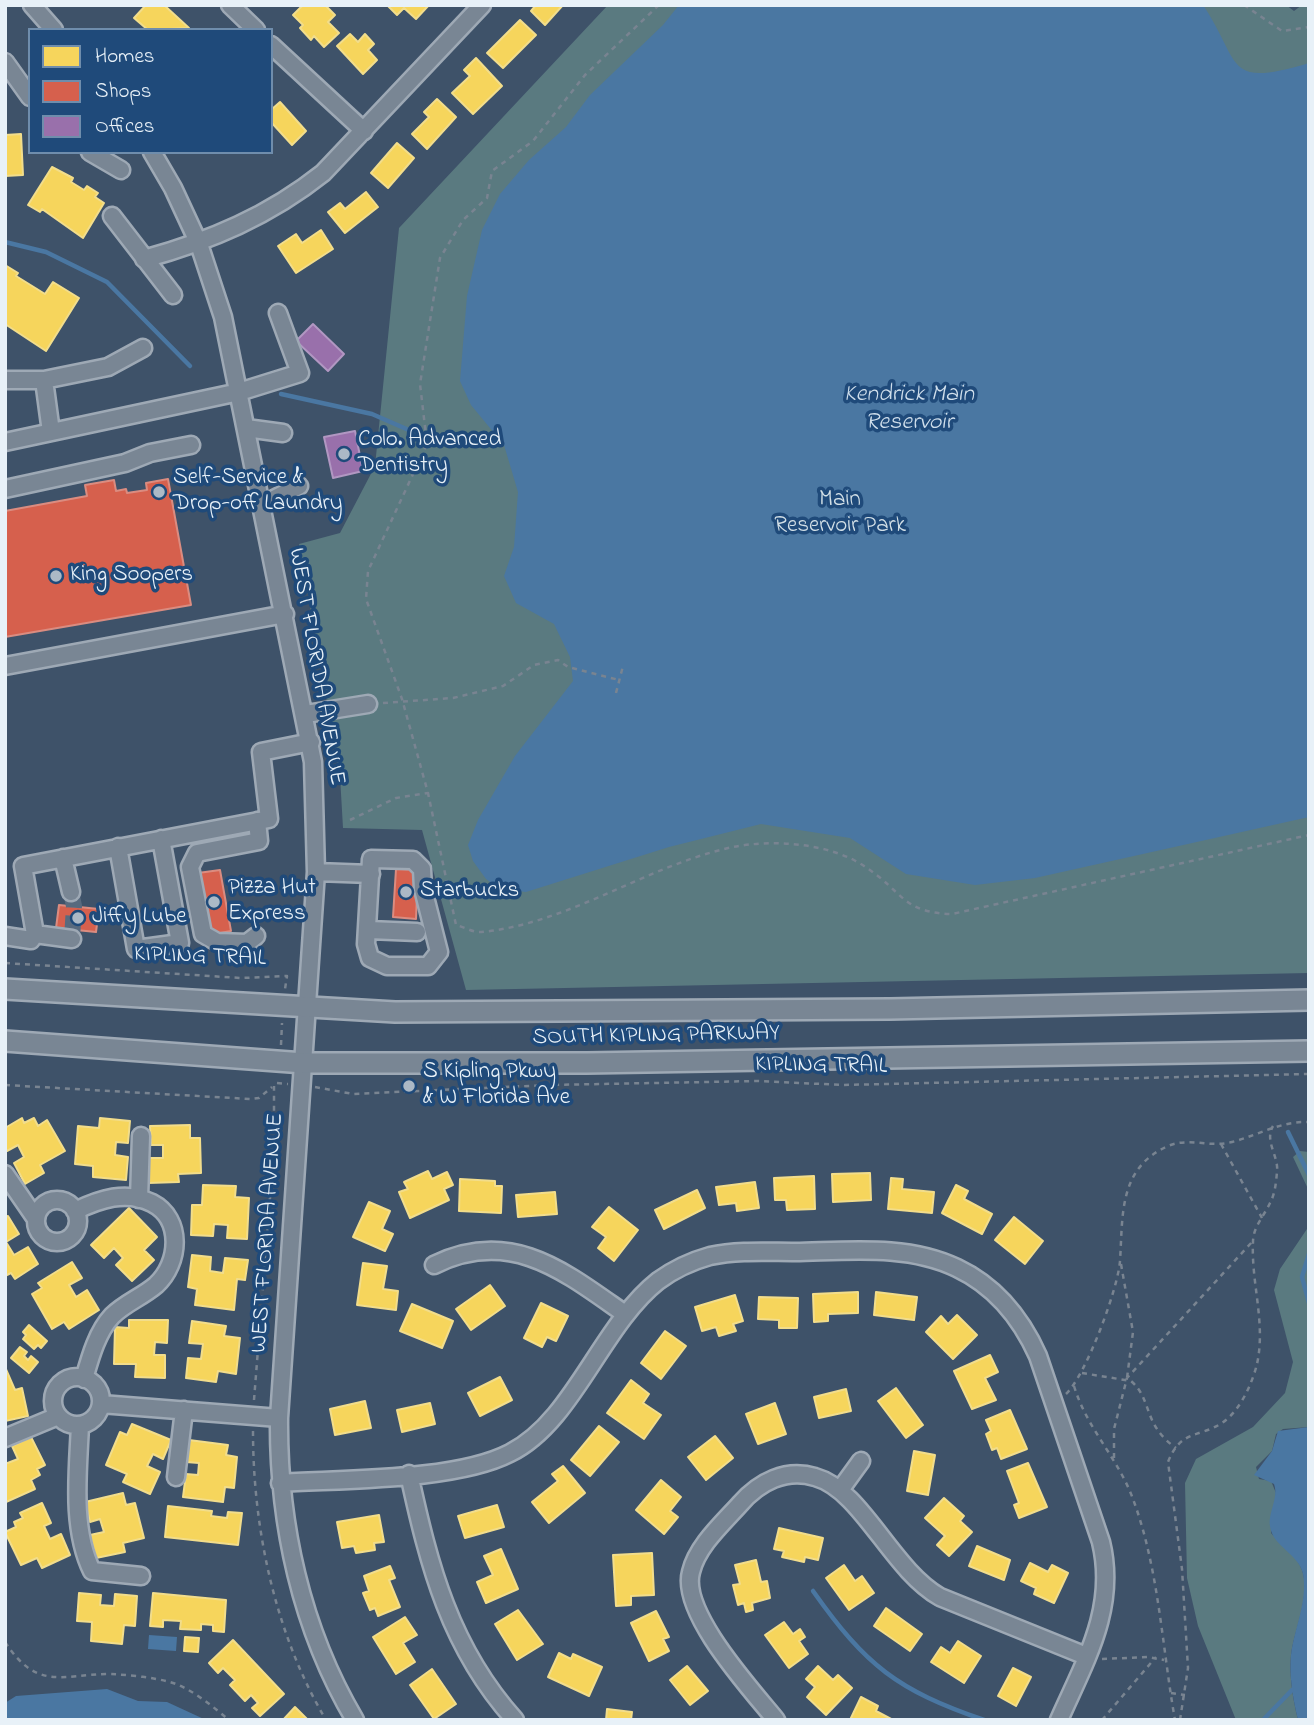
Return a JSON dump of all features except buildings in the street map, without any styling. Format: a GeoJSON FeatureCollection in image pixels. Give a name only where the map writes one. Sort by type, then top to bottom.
{"type":"FeatureCollection","features":[{"type":"Feature","properties":{"kind":"main road","name":"SOUTH KIPLING PARKWAY"},"geometry":{"type":"LineString","coordinates":[[5,989],[308,1009],[617,1012],[1210,1004],[1309,1000]]}},
{"type":"Feature","properties":{"kind":"main road","name":"SOUTH KIPLING PARKWAY"},"geometry":{"type":"LineString","coordinates":[[5,1041],[304,1063],[587,1063],[1309,1051]]}},
{"type":"Feature","properties":{"kind":"street"},"geometry":{"type":"LineString","coordinates":[[32,5],[52,28]]}},
{"type":"Feature","properties":{"kind":"street"},"geometry":{"type":"LineString","coordinates":[[230,5],[254,28]]}},
{"type":"Feature","properties":{"kind":"street"},"geometry":{"type":"LineString","coordinates":[[144,259],[199,244],[262,215],[294,196],[323,173],[482,5]]}},
{"type":"Feature","properties":{"kind":"street"},"geometry":{"type":"LineString","coordinates":[[273,47],[364,131]]}},
{"type":"Feature","properties":{"kind":"street"},"geometry":{"type":"LineString","coordinates":[[5,62],[28,93]]}},
{"type":"Feature","properties":{"kind":"street"},"geometry":{"type":"LineString","coordinates":[[93,154],[121,170]]}},
{"type":"Feature","properties":{"kind":"street","name":"WEST FLORIDA AVENUE"},"geometry":{"type":"LineString","coordinates":[[153,154],[199,244],[223,317],[311,742],[317,817],[316,872],[279,1418],[280,1483],[292,1555],[308,1615],[329,1668],[355,1720]]}},
{"type":"Feature","properties":{"kind":"street"},"geometry":{"type":"LineString","coordinates":[[113,216],[173,295]]}},
{"type":"Feature","properties":{"kind":"street"},"geometry":{"type":"LineString","coordinates":[[5,442],[239,392],[300,373],[278,313]]}},
{"type":"Feature","properties":{"kind":"street"},"geometry":{"type":"LineString","coordinates":[[5,380],[44,380],[108,368],[142,348]]}},
{"type":"Feature","properties":{"kind":"street"},"geometry":{"type":"LineString","coordinates":[[44,380],[51,432]]}},
{"type":"Feature","properties":{"kind":"street"},"geometry":{"type":"LineString","coordinates":[[246,428],[283,433]]}},
{"type":"Feature","properties":{"kind":"street"},"geometry":{"type":"LineString","coordinates":[[5,489],[125,463],[150,453],[191,444]]}},
{"type":"Feature","properties":{"kind":"street"},"geometry":{"type":"LineString","coordinates":[[262,505],[299,486]]}},
{"type":"Feature","properties":{"kind":"street"},"geometry":{"type":"LineString","coordinates":[[5,666],[285,614]]}},
{"type":"Feature","properties":{"kind":"street"},"geometry":{"type":"LineString","coordinates":[[306,714],[368,704]]}},
{"type":"Feature","properties":{"kind":"street"},"geometry":{"type":"LineString","coordinates":[[5,936],[31,940],[35,934],[23,866],[269,819],[261,752],[311,742]]}},
{"type":"Feature","properties":{"kind":"street"},"geometry":{"type":"LineString","coordinates":[[257,821],[259,841],[197,853],[190,867],[203,934],[217,942],[247,943],[257,936]]}},
{"type":"Feature","properties":{"kind":"street"},"geometry":{"type":"LineString","coordinates":[[118,847],[136,948],[180,943],[161,839]]}},
{"type":"Feature","properties":{"kind":"street"},"geometry":{"type":"LineString","coordinates":[[63,858],[71,892]]}},
{"type":"Feature","properties":{"kind":"street"},"geometry":{"type":"LineString","coordinates":[[371,859],[413,860],[422,869],[423,889],[439,952],[435,960],[419,968],[378,964],[370,958],[366,944],[371,874],[371,859]]}},
{"type":"Feature","properties":{"kind":"street"},"geometry":{"type":"LineString","coordinates":[[316,872],[371,874]]}},
{"type":"Feature","properties":{"kind":"street"},"geometry":{"type":"LineString","coordinates":[[369,930],[417,932]]}},
{"type":"Feature","properties":{"kind":"street"},"geometry":{"type":"LineString","coordinates":[[35,934],[72,939]]}},
{"type":"Feature","properties":{"kind":"street"},"geometry":{"type":"LineString","coordinates":[[139,1199],[141,1136]]}},
{"type":"Feature","properties":{"kind":"street"},"geometry":{"type":"LineString","coordinates":[[5,1174],[45,1237],[58,1242],[75,1231],[75,1211],[65,1201],[52,1200],[41,1207],[36,1219]]}},
{"type":"Feature","properties":{"kind":"street"},"geometry":{"type":"LineString","coordinates":[[75,1211],[103,1198],[139,1199],[153,1203],[173,1222],[175,1237],[171,1259],[156,1284],[128,1303],[104,1326],[84,1379]]}},
{"type":"Feature","properties":{"kind":"street"},"geometry":{"type":"LineString","coordinates":[[280,1483],[409,1474],[482,1464],[512,1452],[527,1442],[561,1406],[625,1314],[666,1275],[718,1255],[873,1251],[926,1256],[971,1276],[1005,1303],[1032,1344],[1098,1532],[1107,1572],[1104,1608],[1059,1720]]}},
{"type":"Feature","properties":{"kind":"street"},"geometry":{"type":"LineString","coordinates":[[434,1265],[471,1252],[520,1254],[563,1271],[625,1314]]}},
{"type":"Feature","properties":{"kind":"street"},"geometry":{"type":"LineString","coordinates":[[74,1378],[84,1379],[95,1385],[101,1404],[98,1414],[80,1425],[65,1422],[54,1408],[57,1388],[74,1378]]}},
{"type":"Feature","properties":{"kind":"street"},"geometry":{"type":"LineString","coordinates":[[101,1404],[279,1418]]}},
{"type":"Feature","properties":{"kind":"street"},"geometry":{"type":"LineString","coordinates":[[176,1477],[184,1410]]}},
{"type":"Feature","properties":{"kind":"street"},"geometry":{"type":"LineString","coordinates":[[5,1438],[58,1416]]}},
{"type":"Feature","properties":{"kind":"street"},"geometry":{"type":"LineString","coordinates":[[80,1425],[77,1494],[86,1558],[92,1571],[141,1576]]}},
{"type":"Feature","properties":{"kind":"street"},"geometry":{"type":"LineString","coordinates":[[840,1490],[862,1461]]}},
{"type":"Feature","properties":{"kind":"street"},"geometry":{"type":"LineString","coordinates":[[409,1474],[439,1595],[472,1662],[515,1720]]}},
{"type":"Feature","properties":{"kind":"street"},"geometry":{"type":"LineString","coordinates":[[776,1720],[705,1627],[696,1612],[689,1589],[691,1571],[699,1554],[745,1498],[763,1483],[785,1476],[815,1476],[840,1490],[921,1586],[940,1597],[1086,1656]]}},
{"type":"Feature","properties":{"kind":"path"},"geometry":{"type":"LineString","coordinates":[[659,5],[585,75],[533,141],[492,171],[487,198],[463,220],[440,258],[420,384],[427,444],[368,570],[366,600],[402,701],[428,793],[456,925],[479,933],[545,917],[605,895],[667,865],[735,846],[795,844],[830,852],[864,865],[909,905],[928,914],[952,914],[1309,835]]}},
{"type":"Feature","properties":{"kind":"path"},"geometry":{"type":"LineString","coordinates":[[1244,5],[1282,31],[1309,27]]}},
{"type":"Feature","properties":{"kind":"path"},"geometry":{"type":"LineString","coordinates":[[368,704],[453,698],[503,686],[534,665],[558,660],[568,667],[619,680]]}},
{"type":"Feature","properties":{"kind":"path"},"geometry":{"type":"LineString","coordinates":[[616,693],[623,666]]}},
{"type":"Feature","properties":{"kind":"path"},"geometry":{"type":"LineString","coordinates":[[350,821],[396,798],[428,793]]}},
{"type":"Feature","properties":{"kind":"path","name":"KIPLING TRAIL"},"geometry":{"type":"LineString","coordinates":[[5,963],[241,978],[286,976],[277,1083],[259,1098],[250,1100],[5,1085]]}},
{"type":"Feature","properties":{"kind":"path","name":"KIPLING TRAIL"},"geometry":{"type":"LineString","coordinates":[[334,1089],[353,1094],[549,1084],[758,1081],[843,1085],[1309,1074]]}},
{"type":"Feature","properties":{"kind":"path"},"geometry":{"type":"LineString","coordinates":[[1114,1458],[1114,1429],[1127,1378],[1133,1332],[1120,1261],[1123,1203],[1134,1174],[1141,1165],[1171,1145],[1185,1142],[1220,1144],[1273,1126],[1309,1122]]}},
{"type":"Feature","properties":{"kind":"path"},"geometry":{"type":"LineString","coordinates":[[1127,1378],[1252,1242],[1273,1196],[1278,1168],[1269,1138],[1273,1126]]}},
{"type":"Feature","properties":{"kind":"path"},"geometry":{"type":"LineString","coordinates":[[1220,1144],[1262,1218]]}},
{"type":"Feature","properties":{"kind":"path"},"geometry":{"type":"LineString","coordinates":[[1178,1720],[1185,1695],[1188,1668],[1182,1569],[1167,1469],[1176,1448],[1192,1433],[1223,1422],[1238,1405],[1249,1386],[1260,1347],[1252,1242]]}},
{"type":"Feature","properties":{"kind":"path"},"geometry":{"type":"LineString","coordinates":[[1054,1403],[1074,1386],[1082,1373],[1120,1261]]}},
{"type":"Feature","properties":{"kind":"path"},"geometry":{"type":"LineString","coordinates":[[1082,1373],[1127,1378],[1140,1393],[1155,1430],[1176,1448]]}},
{"type":"Feature","properties":{"kind":"path"},"geometry":{"type":"LineString","coordinates":[[1074,1386],[1086,1419],[1114,1458],[1133,1499],[1149,1556],[1164,1660],[1178,1720]]}},
{"type":"Feature","properties":{"kind":"path"},"geometry":{"type":"LineString","coordinates":[[5,1642],[20,1661],[39,1674],[68,1679],[111,1674],[167,1681],[188,1691],[229,1720]]}},
{"type":"Feature","properties":{"kind":"path"},"geometry":{"type":"LineString","coordinates":[[1086,1656],[1104,1659],[1156,1657],[1164,1660]]}},
{"type":"Feature","properties":{"kind":"path"},"geometry":{"type":"LineString","coordinates":[[1102,1720],[1156,1657]]}},
{"type":"Feature","properties":{"kind":"path"},"geometry":{"type":"LineString","coordinates":[[1171,1693],[1185,1695]]}},
{"type":"Feature","properties":{"kind":"green space","name":"Kendrick Main Reservoir"},"geometry":{"type":"Polygon","coordinates":[[[608,5],[1286,5],[1294,11],[1302,5],[1309,5],[1309,973],[466,990],[422,830],[343,828],[340,776],[299,544],[340,533],[375,466],[399,228],[608,5]]]}},
{"type":"Feature","properties":{"kind":"green space"},"geometry":{"type":"Polygon","coordinates":[[[1300,1151],[1309,1152],[1309,1191],[1293,1157],[1300,1151]]]}},
{"type":"Feature","properties":{"kind":"green space"},"geometry":{"type":"Polygon","coordinates":[[[1309,1226],[1309,1427],[1283,1429],[1276,1434],[1272,1451],[1256,1467],[1259,1479],[1271,1481],[1276,1493],[1271,1533],[1296,1560],[1304,1580],[1303,1602],[1291,1663],[1298,1720],[1236,1720],[1198,1626],[1187,1578],[1185,1483],[1196,1459],[1253,1427],[1285,1393],[1293,1362],[1274,1290],[1280,1269],[1309,1226]]]}},
{"type":"Feature","properties":{"kind":"water","name":"Kendrick Main Reservoir"},"geometry":{"type":"Polygon","coordinates":[[[679,5],[1203,5],[1238,66],[1262,73],[1309,63],[1309,817],[1035,878],[975,885],[906,874],[850,838],[761,824],[669,847],[526,892],[500,889],[486,879],[473,861],[468,845],[478,820],[515,756],[573,681],[570,657],[554,624],[516,603],[504,576],[514,547],[518,492],[504,445],[471,405],[460,381],[467,296],[482,230],[500,194],[529,160],[566,127],[590,95],[663,25],[679,5]]]}},
{"type":"Feature","properties":{"kind":"water"},"geometry":{"type":"Polygon","coordinates":[[[1309,1427],[1309,1720],[1298,1720],[1291,1663],[1304,1594],[1303,1574],[1301,1567],[1272,1533],[1270,1521],[1274,1484],[1254,1475],[1272,1451],[1278,1431],[1309,1427]]]}},
{"type":"Feature","properties":{"kind":"water"},"geometry":{"type":"Polygon","coordinates":[[[149,1635],[177,1637],[176,1651],[148,1649],[149,1635]]]}},
{"type":"Feature","properties":{"kind":"water"},"geometry":{"type":"Polygon","coordinates":[[[107,1689],[138,1701],[167,1702],[206,1720],[5,1720],[5,1703],[16,1696],[107,1689]]]}},
{"type":"Feature","properties":{"kind":"waterway"},"geometry":{"type":"LineString","coordinates":[[5,242],[46,252],[107,282],[190,366]]}},
{"type":"Feature","properties":{"kind":"waterway"},"geometry":{"type":"LineString","coordinates":[[281,394],[372,414],[411,431]]}},
{"type":"Feature","properties":{"kind":"waterway"},"geometry":{"type":"LineString","coordinates":[[447,444],[497,437]]}},
{"type":"Feature","properties":{"kind":"waterway"},"geometry":{"type":"LineString","coordinates":[[1288,1132],[1309,1175]]}},
{"type":"Feature","properties":{"kind":"waterway"},"geometry":{"type":"LineString","coordinates":[[1309,1254],[1302,1277],[1309,1303]]}},
{"type":"Feature","properties":{"kind":"waterway"},"geometry":{"type":"LineString","coordinates":[[813,1591],[850,1639],[886,1672],[928,1698],[984,1720]]}},
{"type":"Feature","properties":{"kind":"waterway"},"geometry":{"type":"LineString","coordinates":[[1263,1720],[1292,1690]]}},
{"type":"Feature","properties":{"kind":"tunnel"},"geometry":{"type":"LineString","coordinates":[[71,892],[74,906],[72,939]]}},
{"type":"Feature","properties":{"kind":"place","name":"Colo. Advanced Dentistry"},"geometry":{"type":"Point","coordinates":[344,454]}},
{"type":"Feature","properties":{"kind":"place","name":"Self-Service & Drop-off Laundry"},"geometry":{"type":"Point","coordinates":[159,492]}},
{"type":"Feature","properties":{"kind":"place","name":"King Soopers"},"geometry":{"type":"Point","coordinates":[56,576]}},
{"type":"Feature","properties":{"kind":"place","name":"Starbucks"},"geometry":{"type":"Point","coordinates":[406,892]}},
{"type":"Feature","properties":{"kind":"place","name":"Pizza Hut Express"},"geometry":{"type":"Point","coordinates":[214,902]}},
{"type":"Feature","properties":{"kind":"place","name":"Jiffy Lube"},"geometry":{"type":"Point","coordinates":[78,918]}},
{"type":"Feature","properties":{"kind":"place","name":"S Kipling Pkwy & W Florida Ave"},"geometry":{"type":"Point","coordinates":[409,1086]}},
{"type":"Feature","properties":{"kind":"park label","name":"Main Reservoir Park"},"geometry":{"type":"Point","coordinates":[840,514]}}]}
